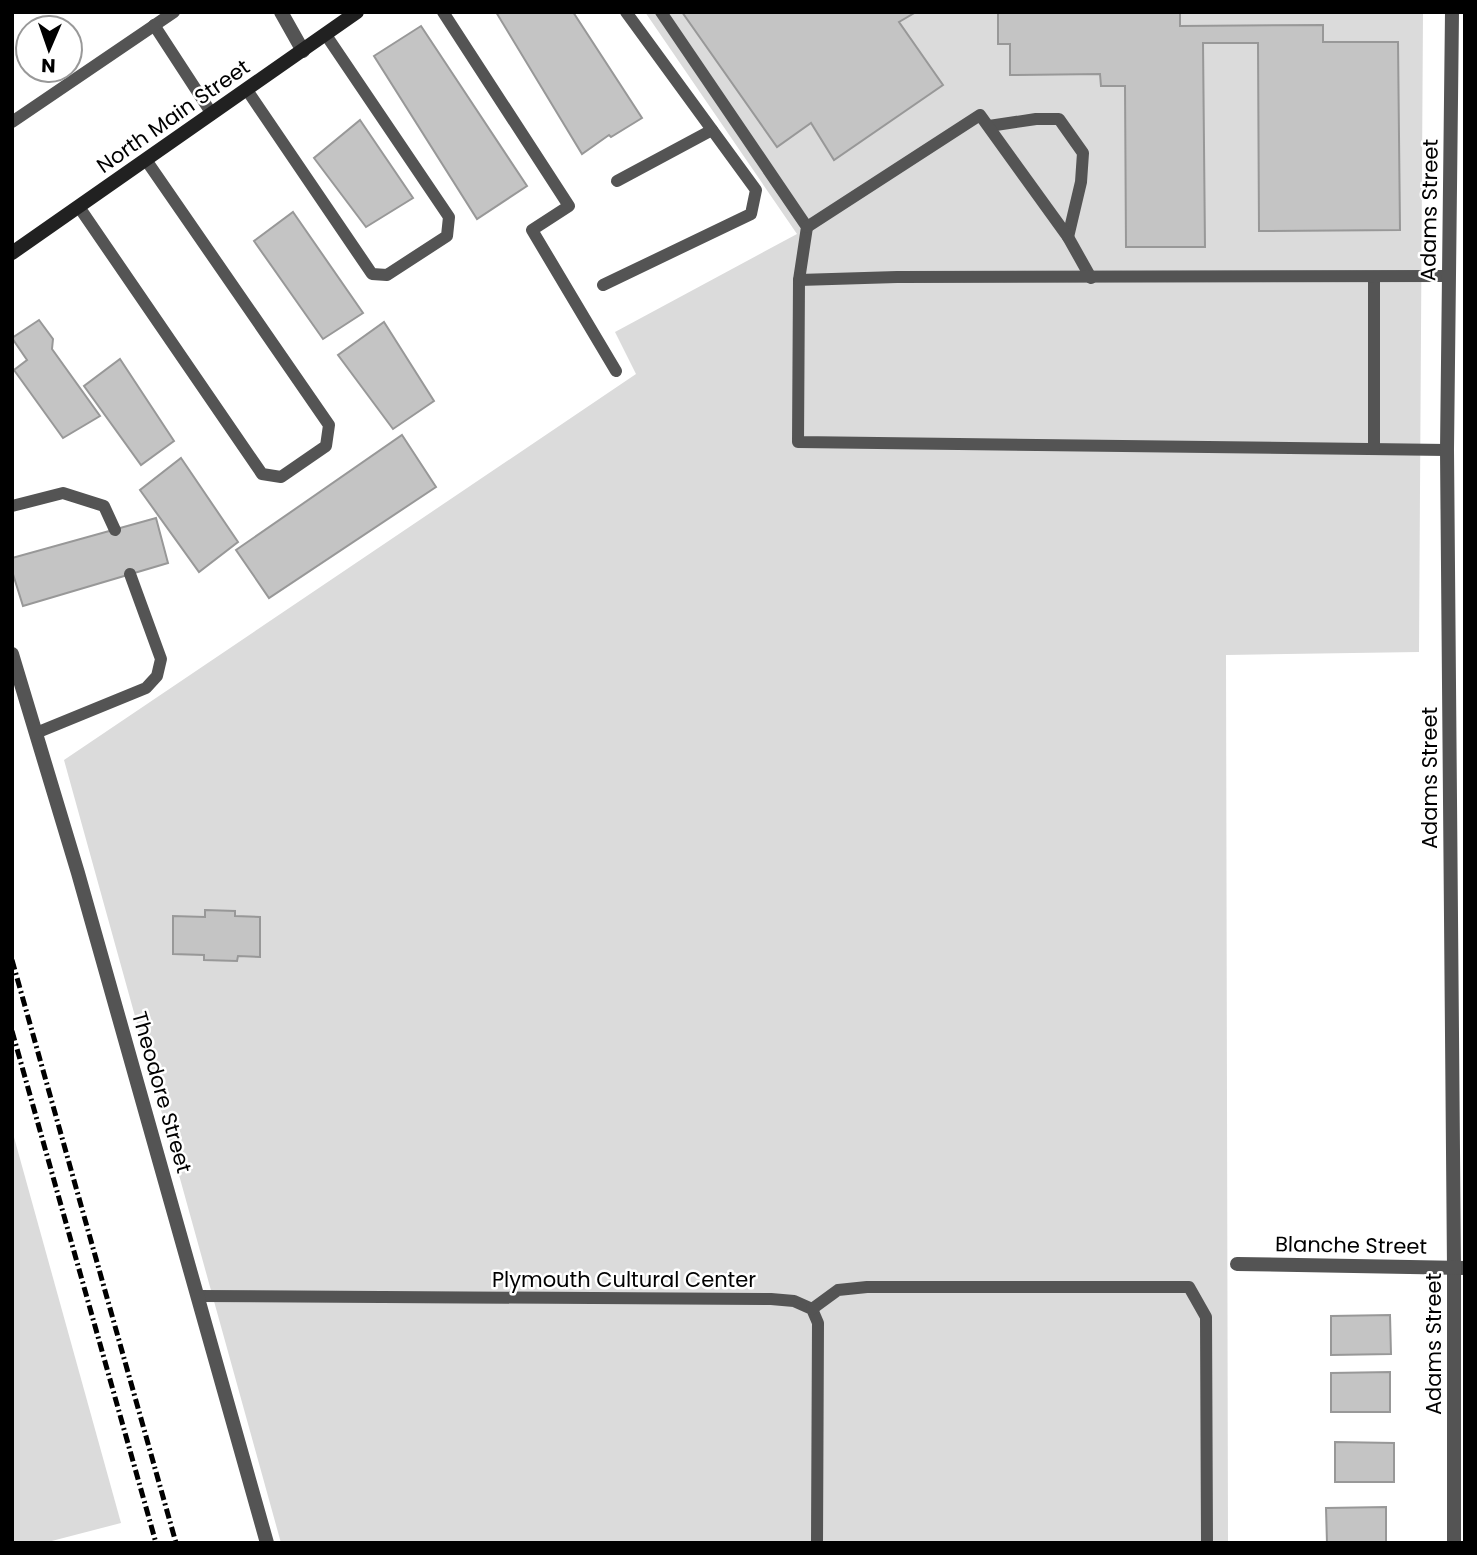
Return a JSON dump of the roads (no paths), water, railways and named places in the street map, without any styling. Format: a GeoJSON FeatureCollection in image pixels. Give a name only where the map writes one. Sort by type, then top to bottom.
{"type":"FeatureCollection","features":[{"type":"Feature","properties":{"kind":"main road","name":"North Main Street"},"geometry":{"type":"LineString","coordinates":[[14,247],[79,207],[357,12]]}},
{"type":"Feature","properties":{"kind":"street"},"geometry":{"type":"LineString","coordinates":[[281,12],[303,51]]}},
{"type":"Feature","properties":{"kind":"street","name":"Adams Street"},"geometry":{"type":"LineString","coordinates":[[1452,12],[1447,450],[1460,1268],[1454,1543]]}},
{"type":"Feature","properties":{"kind":"street","name":"Theodore Street"},"geometry":{"type":"LineString","coordinates":[[12,654],[267,1543]]}},
{"type":"Feature","properties":{"kind":"street","name":"Blanche Street"},"geometry":{"type":"LineString","coordinates":[[1237,1264],[1460,1268]]}},
{"type":"Feature","properties":{"kind":"lane"},"geometry":{"type":"LineString","coordinates":[[12,122],[174,12]]}},
{"type":"Feature","properties":{"kind":"lane"},"geometry":{"type":"LineString","coordinates":[[443,12],[569,206],[532,230],[616,372]]}},
{"type":"Feature","properties":{"kind":"lane"},"geometry":{"type":"LineString","coordinates":[[603,285],[751,214],[756,190],[626,12]]}},
{"type":"Feature","properties":{"kind":"lane"},"geometry":{"type":"LineString","coordinates":[[661,12],[807,227],[799,280],[798,442],[1447,450]]}},
{"type":"Feature","properties":{"kind":"lane"},"geometry":{"type":"LineString","coordinates":[[154,25],[212,114]]}},
{"type":"Feature","properties":{"kind":"lane"},"geometry":{"type":"LineString","coordinates":[[247,90],[372,274],[387,275],[447,236],[449,217],[326,35]]}},
{"type":"Feature","properties":{"kind":"lane"},"geometry":{"type":"LineString","coordinates":[[807,227],[981,115],[1068,237],[1091,278]]}},
{"type":"Feature","properties":{"kind":"lane"},"geometry":{"type":"LineString","coordinates":[[989,126],[1035,118],[1059,119],[1083,153],[1081,182],[1068,237]]}},
{"type":"Feature","properties":{"kind":"lane"},"geometry":{"type":"LineString","coordinates":[[617,181],[712,130]]}},
{"type":"Feature","properties":{"kind":"lane"},"geometry":{"type":"LineString","coordinates":[[79,207],[262,474],[281,477],[326,446],[329,425],[146,160]]}},
{"type":"Feature","properties":{"kind":"lane"},"geometry":{"type":"LineString","coordinates":[[799,280],[897,277],[1449,276]]}},
{"type":"Feature","properties":{"kind":"lane"},"geometry":{"type":"LineString","coordinates":[[1374,277],[1374,448]]}},
{"type":"Feature","properties":{"kind":"lane"},"geometry":{"type":"LineString","coordinates":[[12,506],[63,493],[104,506],[115,530]]}},
{"type":"Feature","properties":{"kind":"lane"},"geometry":{"type":"LineString","coordinates":[[36,733],[146,688],[157,676],[161,659],[130,574]]}},
{"type":"Feature","properties":{"kind":"lane"},"geometry":{"type":"LineString","coordinates":[[817,1543],[820,1338],[812,1309],[838,1290],[867,1287],[1189,1287],[1206,1317],[1207,1543]]}},
{"type":"Feature","properties":{"kind":"lane","name":"Plymouth Cultural Center"},"geometry":{"type":"LineString","coordinates":[[198,1296],[771,1299],[794,1301],[812,1309]]}},
{"type":"Feature","properties":{"kind":"railway"},"geometry":{"type":"LineString","coordinates":[[12,960],[176,1543]]}},
{"type":"Feature","properties":{"kind":"railway"},"geometry":{"type":"LineString","coordinates":[[12,1031],[156,1543]]}}]}
